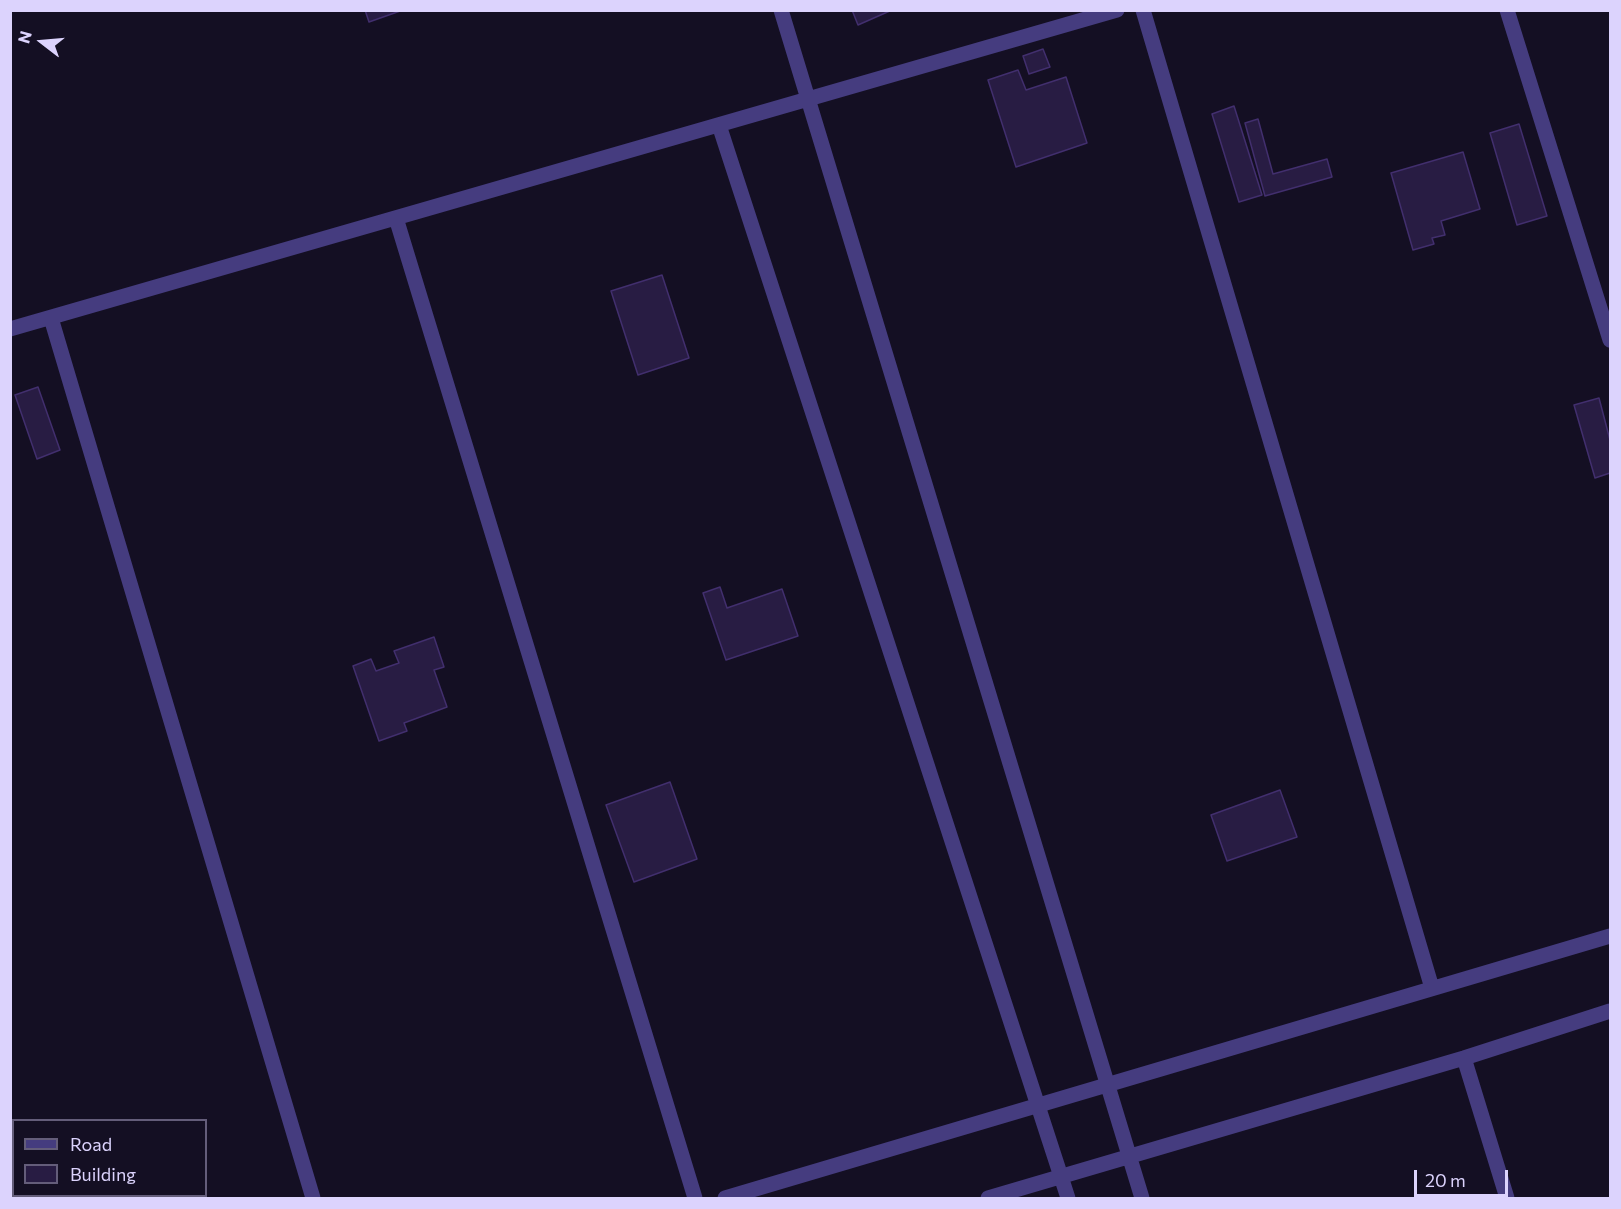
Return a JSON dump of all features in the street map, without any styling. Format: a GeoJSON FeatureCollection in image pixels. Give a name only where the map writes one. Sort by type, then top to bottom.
{"type":"FeatureCollection","features":[{"type":"Feature","properties":{"kind":"street"},"geometry":{"type":"LineString","coordinates":[[781,10],[1142,1198]]}},
{"type":"Feature","properties":{"kind":"street"},"geometry":{"type":"LineString","coordinates":[[10,329],[1117,10]]}},
{"type":"Feature","properties":{"kind":"street"},"geometry":{"type":"LineString","coordinates":[[1143,10],[1432,988]]}},
{"type":"Feature","properties":{"kind":"street"},"geometry":{"type":"LineString","coordinates":[[1507,10],[1611,340]]}},
{"type":"Feature","properties":{"kind":"street"},"geometry":{"type":"LineString","coordinates":[[719,125],[1068,1198]]}},
{"type":"Feature","properties":{"kind":"street"},"geometry":{"type":"LineString","coordinates":[[396,218],[695,1198]]}},
{"type":"Feature","properties":{"kind":"street"},"geometry":{"type":"LineString","coordinates":[[51,318],[313,1198]]}},
{"type":"Feature","properties":{"kind":"street"},"geometry":{"type":"LineString","coordinates":[[725,1198],[1611,936]]}},
{"type":"Feature","properties":{"kind":"street"},"geometry":{"type":"LineString","coordinates":[[988,1198],[1464,1058],[1611,1011]]}},
{"type":"Feature","properties":{"kind":"street"},"geometry":{"type":"LineString","coordinates":[[1464,1058],[1507,1198]]}},
{"type":"Feature","properties":{"kind":"building"},"geometry":{"type":"Polygon","coordinates":[[[365,10],[403,10],[369,22],[365,10]]]}},
{"type":"Feature","properties":{"kind":"building"},"geometry":{"type":"Polygon","coordinates":[[[852,10],[892,10],[858,25],[852,10]]]}},
{"type":"Feature","properties":{"kind":"building"},"geometry":{"type":"Polygon","coordinates":[[[1043,49],[1050,67],[1029,74],[1023,56],[1043,49]]]}},
{"type":"Feature","properties":{"kind":"building"},"geometry":{"type":"Polygon","coordinates":[[[1018,70],[1026,90],[1066,77],[1087,143],[1016,167],[988,80],[1018,70]]]}},
{"type":"Feature","properties":{"kind":"building"},"geometry":{"type":"Polygon","coordinates":[[[1234,106],[1262,195],[1239,202],[1212,114],[1234,106]]]}},
{"type":"Feature","properties":{"kind":"building"},"geometry":{"type":"Polygon","coordinates":[[[1258,119],[1273,174],[1327,159],[1332,177],[1265,196],[1245,123],[1258,119]]]}},
{"type":"Feature","properties":{"kind":"building"},"geometry":{"type":"Polygon","coordinates":[[[1519,124],[1547,216],[1517,225],[1490,133],[1519,124]]]}},
{"type":"Feature","properties":{"kind":"building"},"geometry":{"type":"Polygon","coordinates":[[[1463,152],[1480,209],[1441,221],[1445,235],[1432,238],[1434,244],[1413,250],[1391,173],[1463,152]]]}},
{"type":"Feature","properties":{"kind":"building"},"geometry":{"type":"Polygon","coordinates":[[[662,275],[689,358],[638,375],[611,291],[662,275]]]}},
{"type":"Feature","properties":{"kind":"building"},"geometry":{"type":"Polygon","coordinates":[[[38,387],[60,450],[37,459],[15,395],[38,387]]]}},
{"type":"Feature","properties":{"kind":"building"},"geometry":{"type":"Polygon","coordinates":[[[1599,398],[1610,440],[1610,473],[1595,478],[1574,405],[1599,398]]]}},
{"type":"Feature","properties":{"kind":"building"},"geometry":{"type":"Polygon","coordinates":[[[720,587],[727,608],[782,589],[798,636],[726,660],[703,593],[720,587]]]}},
{"type":"Feature","properties":{"kind":"building"},"geometry":{"type":"Polygon","coordinates":[[[434,637],[444,667],[434,670],[447,707],[404,723],[407,731],[379,741],[353,666],[371,659],[376,671],[399,663],[394,651],[434,637]]]}},
{"type":"Feature","properties":{"kind":"building"},"geometry":{"type":"Polygon","coordinates":[[[670,782],[697,859],[634,882],[606,805],[670,782]]]}},
{"type":"Feature","properties":{"kind":"building"},"geometry":{"type":"Polygon","coordinates":[[[1280,790],[1297,837],[1227,861],[1211,815],[1280,790]]]}}]}
